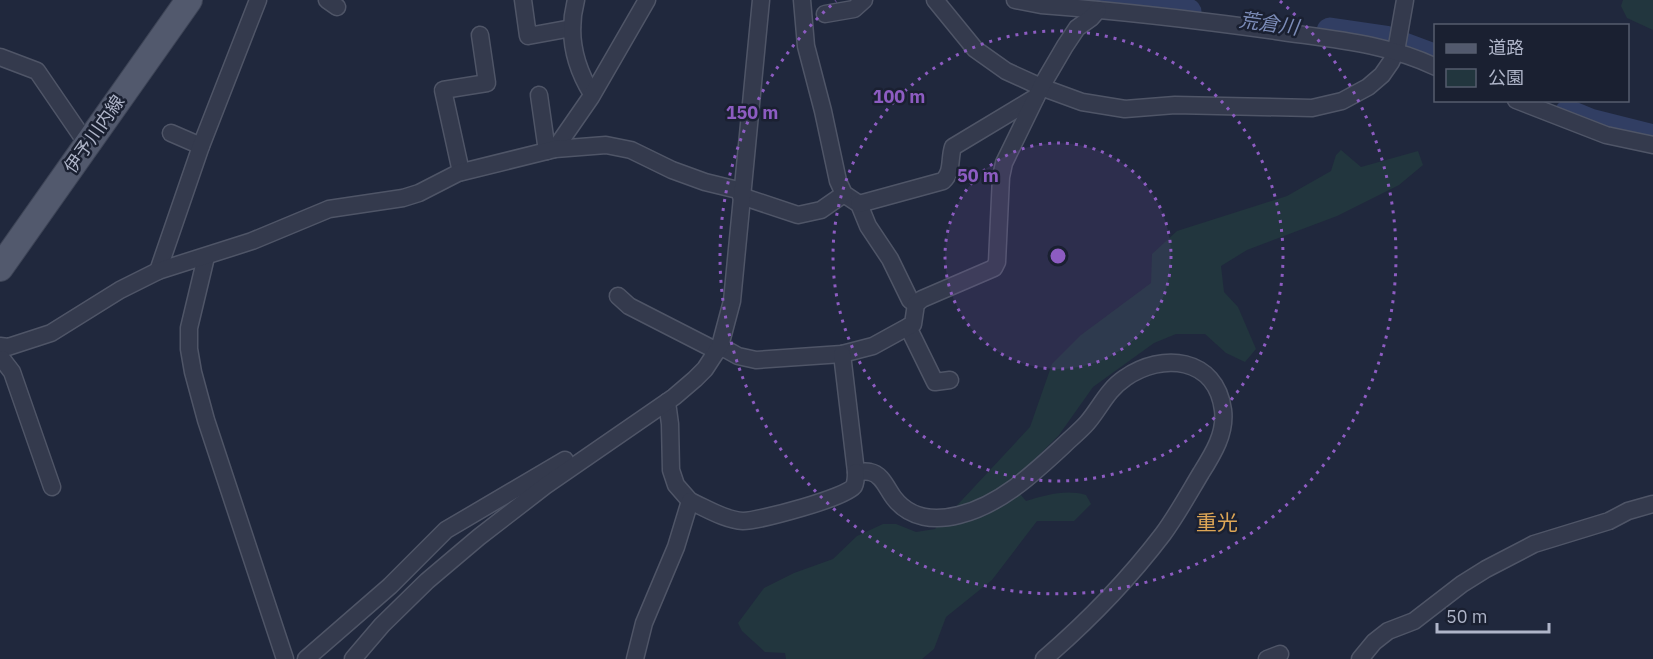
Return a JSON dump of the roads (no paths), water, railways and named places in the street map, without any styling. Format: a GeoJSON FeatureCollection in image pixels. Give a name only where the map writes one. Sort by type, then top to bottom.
{"type":"FeatureCollection","features":[{"type":"Feature","properties":{"kind":"main road","name":"伊予川内線"},"geometry":{"type":"LineString","coordinates":[[0,268],[189,0]]}},
{"type":"Feature","properties":{"kind":"street"},"geometry":{"type":"LineString","coordinates":[[158,271],[201,146],[258,0]]}},
{"type":"Feature","properties":{"kind":"street"},"geometry":{"type":"LineString","coordinates":[[523,0],[528,36],[572,28]]}},
{"type":"Feature","properties":{"kind":"street"},"geometry":{"type":"LineString","coordinates":[[576,0],[572,28],[577,66],[592,94]]}},
{"type":"Feature","properties":{"kind":"street"},"geometry":{"type":"LineString","coordinates":[[551,150],[592,94],[647,0]]}},
{"type":"Feature","properties":{"kind":"street"},"geometry":{"type":"LineString","coordinates":[[353,659],[382,625],[427,581],[545,486],[667,402],[700,374],[718,348],[732,301],[761,0]]}},
{"type":"Feature","properties":{"kind":"street"},"geometry":{"type":"LineString","coordinates":[[802,0],[809,64],[823,111],[834,169],[844,194],[859,204],[868,225],[890,259],[910,300],[916,304]]}},
{"type":"Feature","properties":{"kind":"street"},"geometry":{"type":"LineString","coordinates":[[825,14],[854,9],[864,0]]}},
{"type":"Feature","properties":{"kind":"street"},"geometry":{"type":"LineString","coordinates":[[935,0],[975,49],[1039,92],[1125,109],[1175,105],[1312,108],[1333,104],[1368,87],[1382,75],[1396,51],[1405,0]]}},
{"type":"Feature","properties":{"kind":"street"},"geometry":{"type":"LineString","coordinates":[[1015,0],[1098,10],[1121,6],[1396,51],[1434,66]]}},
{"type":"Feature","properties":{"kind":"street"},"geometry":{"type":"LineString","coordinates":[[618,296],[629,306],[718,348],[756,360],[842,354],[873,346],[908,327],[913,324],[916,304],[922,299],[994,268],[997,262],[1001,177],[1004,163],[1039,92],[1077,28],[1098,10]]}},
{"type":"Feature","properties":{"kind":"street"},"geometry":{"type":"LineString","coordinates":[[461,172],[443,90],[487,83],[480,35]]}},
{"type":"Feature","properties":{"kind":"street"},"geometry":{"type":"LineString","coordinates":[[0,57],[37,70],[87,144]]}},
{"type":"Feature","properties":{"kind":"street"},"geometry":{"type":"LineString","coordinates":[[859,204],[943,181],[950,171],[950,154],[953,147],[1039,92]]}},
{"type":"Feature","properties":{"kind":"street"},"geometry":{"type":"LineString","coordinates":[[539,96],[551,150]]}},
{"type":"Feature","properties":{"kind":"street"},"geometry":{"type":"LineString","coordinates":[[1521,102],[1606,135],[1653,145]]}},
{"type":"Feature","properties":{"kind":"street"},"geometry":{"type":"LineString","coordinates":[[171,133],[201,146]]}},
{"type":"Feature","properties":{"kind":"street"},"geometry":{"type":"LineString","coordinates":[[52,487],[12,372],[2,354],[51,333],[120,290],[158,271],[252,241],[329,208],[403,198],[419,193],[461,172],[551,150],[606,145],[631,150],[672,170],[798,215],[821,210],[844,194]]}},
{"type":"Feature","properties":{"kind":"street"},"geometry":{"type":"LineString","coordinates":[[206,257],[189,328],[189,349],[193,372],[206,420],[285,659]]}},
{"type":"Feature","properties":{"kind":"street"},"geometry":{"type":"LineString","coordinates":[[908,327],[935,382],[950,380]]}},
{"type":"Feature","properties":{"kind":"street"},"geometry":{"type":"LineString","coordinates":[[667,402],[671,470],[676,485],[690,501],[729,518],[743,521],[763,518],[833,498],[848,492],[854,486],[856,472],[842,354]]}},
{"type":"Feature","properties":{"kind":"street"},"geometry":{"type":"LineString","coordinates":[[856,472],[871,472],[885,483],[894,499],[913,514],[931,519],[959,515],[982,507],[1028,478],[1087,424],[1105,396],[1125,378],[1147,367],[1168,362],[1185,363],[1204,374],[1217,388],[1223,410],[1223,425],[1216,448],[1163,534],[1082,626],[1044,659]]}},
{"type":"Feature","properties":{"kind":"street"},"geometry":{"type":"LineString","coordinates":[[306,659],[390,586],[446,530],[583,450],[600,447]]}},
{"type":"Feature","properties":{"kind":"street"},"geometry":{"type":"LineString","coordinates":[[635,659],[644,623],[676,548],[690,501]]}},
{"type":"Feature","properties":{"kind":"street"},"geometry":{"type":"LineString","coordinates":[[1360,659],[1374,642],[1388,631],[1414,621],[1462,584],[1486,569],[1534,544],[1609,521],[1628,511],[1653,504]]}},
{"type":"Feature","properties":{"kind":"waterway","name":"荒倉川"},"geometry":{"type":"LineString","coordinates":[[1097,3],[1188,12]]}},
{"type":"Feature","properties":{"kind":"waterway","name":"荒倉川"},"geometry":{"type":"LineString","coordinates":[[1330,31],[1385,39],[1434,57]]}},
{"type":"Feature","properties":{"kind":"waterway","name":"荒倉川"},"geometry":{"type":"LineString","coordinates":[[1568,113],[1590,122],[1653,138]]}},
{"type":"Feature","properties":{"kind":"district","name":"重光"},"geometry":{"type":"Point","coordinates":[1217,522]}}]}
